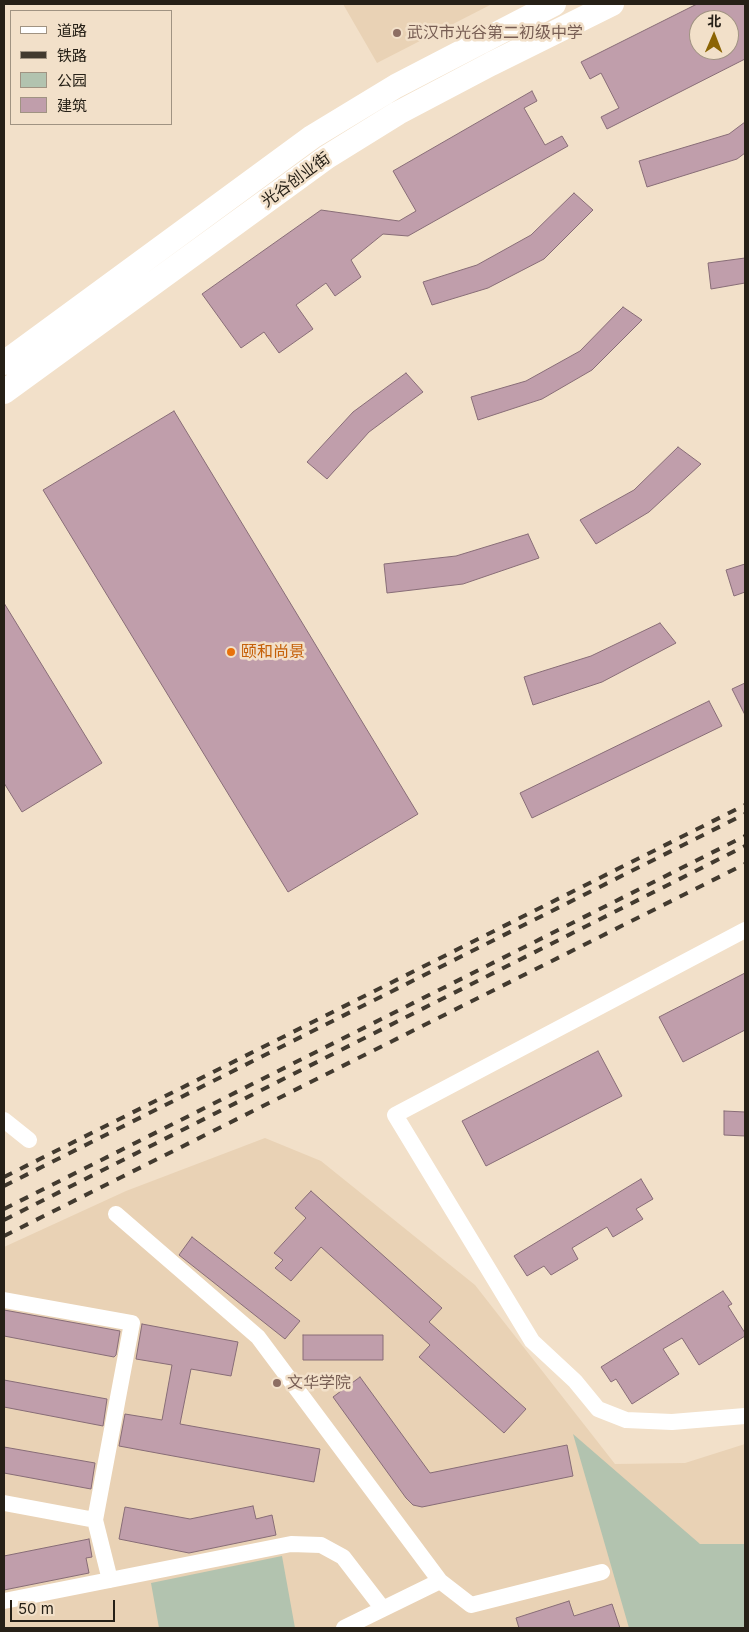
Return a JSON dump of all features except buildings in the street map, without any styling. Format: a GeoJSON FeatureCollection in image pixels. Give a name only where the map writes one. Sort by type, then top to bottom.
{"type":"FeatureCollection","features":[{"type":"Feature","properties":{"kind":"main road","name":"光谷创业街"},"geometry":{"type":"LineString","coordinates":[[4,363],[312,137],[396,86],[554,4]]}},
{"type":"Feature","properties":{"kind":"main road","name":"光谷创业街"},"geometry":{"type":"LineString","coordinates":[[4,392],[327,157],[398,113],[612,4]]}},
{"type":"Feature","properties":{"kind":"street"},"geometry":{"type":"LineString","coordinates":[[745,930],[395,1115],[532,1341],[575,1381],[598,1409],[626,1420],[672,1422],[745,1416]]}},
{"type":"Feature","properties":{"kind":"street"},"geometry":{"type":"LineString","coordinates":[[4,1120],[29,1140]]}},
{"type":"Feature","properties":{"kind":"street"},"geometry":{"type":"LineString","coordinates":[[116,1214],[258,1337],[440,1581],[470,1605],[602,1572]]}},
{"type":"Feature","properties":{"kind":"street"},"geometry":{"type":"LineString","coordinates":[[4,1300],[132,1323],[95,1520],[110,1580]]}},
{"type":"Feature","properties":{"kind":"street"},"geometry":{"type":"LineString","coordinates":[[4,1503],[95,1520]]}},
{"type":"Feature","properties":{"kind":"street"},"geometry":{"type":"LineString","coordinates":[[4,1601],[292,1544],[321,1545],[343,1557],[383,1609]]}},
{"type":"Feature","properties":{"kind":"street"},"geometry":{"type":"LineString","coordinates":[[344,1628],[440,1581]]}},
{"type":"Feature","properties":{"kind":"shaded area","name":"武汉市光谷第二初级中学"},"geometry":{"type":"Polygon","coordinates":[[[343,4],[492,4],[377,63],[343,4]]]}},
{"type":"Feature","properties":{"kind":"shaded area","name":"文华学院"},"geometry":{"type":"Polygon","coordinates":[[[265,1138],[321,1161],[475,1285],[615,1464],[685,1463],[745,1444],[745,1628],[4,1628],[4,1247],[126,1191],[265,1138]]]}},
{"type":"Feature","properties":{"kind":"green space"},"geometry":{"type":"Polygon","coordinates":[[[573,1434],[700,1544],[745,1544],[745,1628],[629,1628],[573,1434]]]}},
{"type":"Feature","properties":{"kind":"green space"},"geometry":{"type":"Polygon","coordinates":[[[282,1556],[295,1628],[159,1628],[151,1583],[282,1556]]]}},
{"type":"Feature","properties":{"kind":"railway"},"geometry":{"type":"LineString","coordinates":[[4,1177],[745,805]]}},
{"type":"Feature","properties":{"kind":"railway"},"geometry":{"type":"LineString","coordinates":[[4,1186],[745,814]]}},
{"type":"Feature","properties":{"kind":"railway"},"geometry":{"type":"LineString","coordinates":[[4,1209],[745,836]]}},
{"type":"Feature","properties":{"kind":"railway"},"geometry":{"type":"LineString","coordinates":[[4,1220],[745,846]]}},
{"type":"Feature","properties":{"kind":"railway"},"geometry":{"type":"LineString","coordinates":[[4,1236],[745,864]]}},
{"type":"Feature","properties":{"kind":"place","name":"武汉市光谷第二初级中学"},"geometry":{"type":"Point","coordinates":[397,33]}},
{"type":"Feature","properties":{"kind":"place","name":"颐和尚景"},"geometry":{"type":"Point","coordinates":[231,652]}},
{"type":"Feature","properties":{"kind":"place","name":"文华学院"},"geometry":{"type":"Point","coordinates":[277,1383]}}]}
